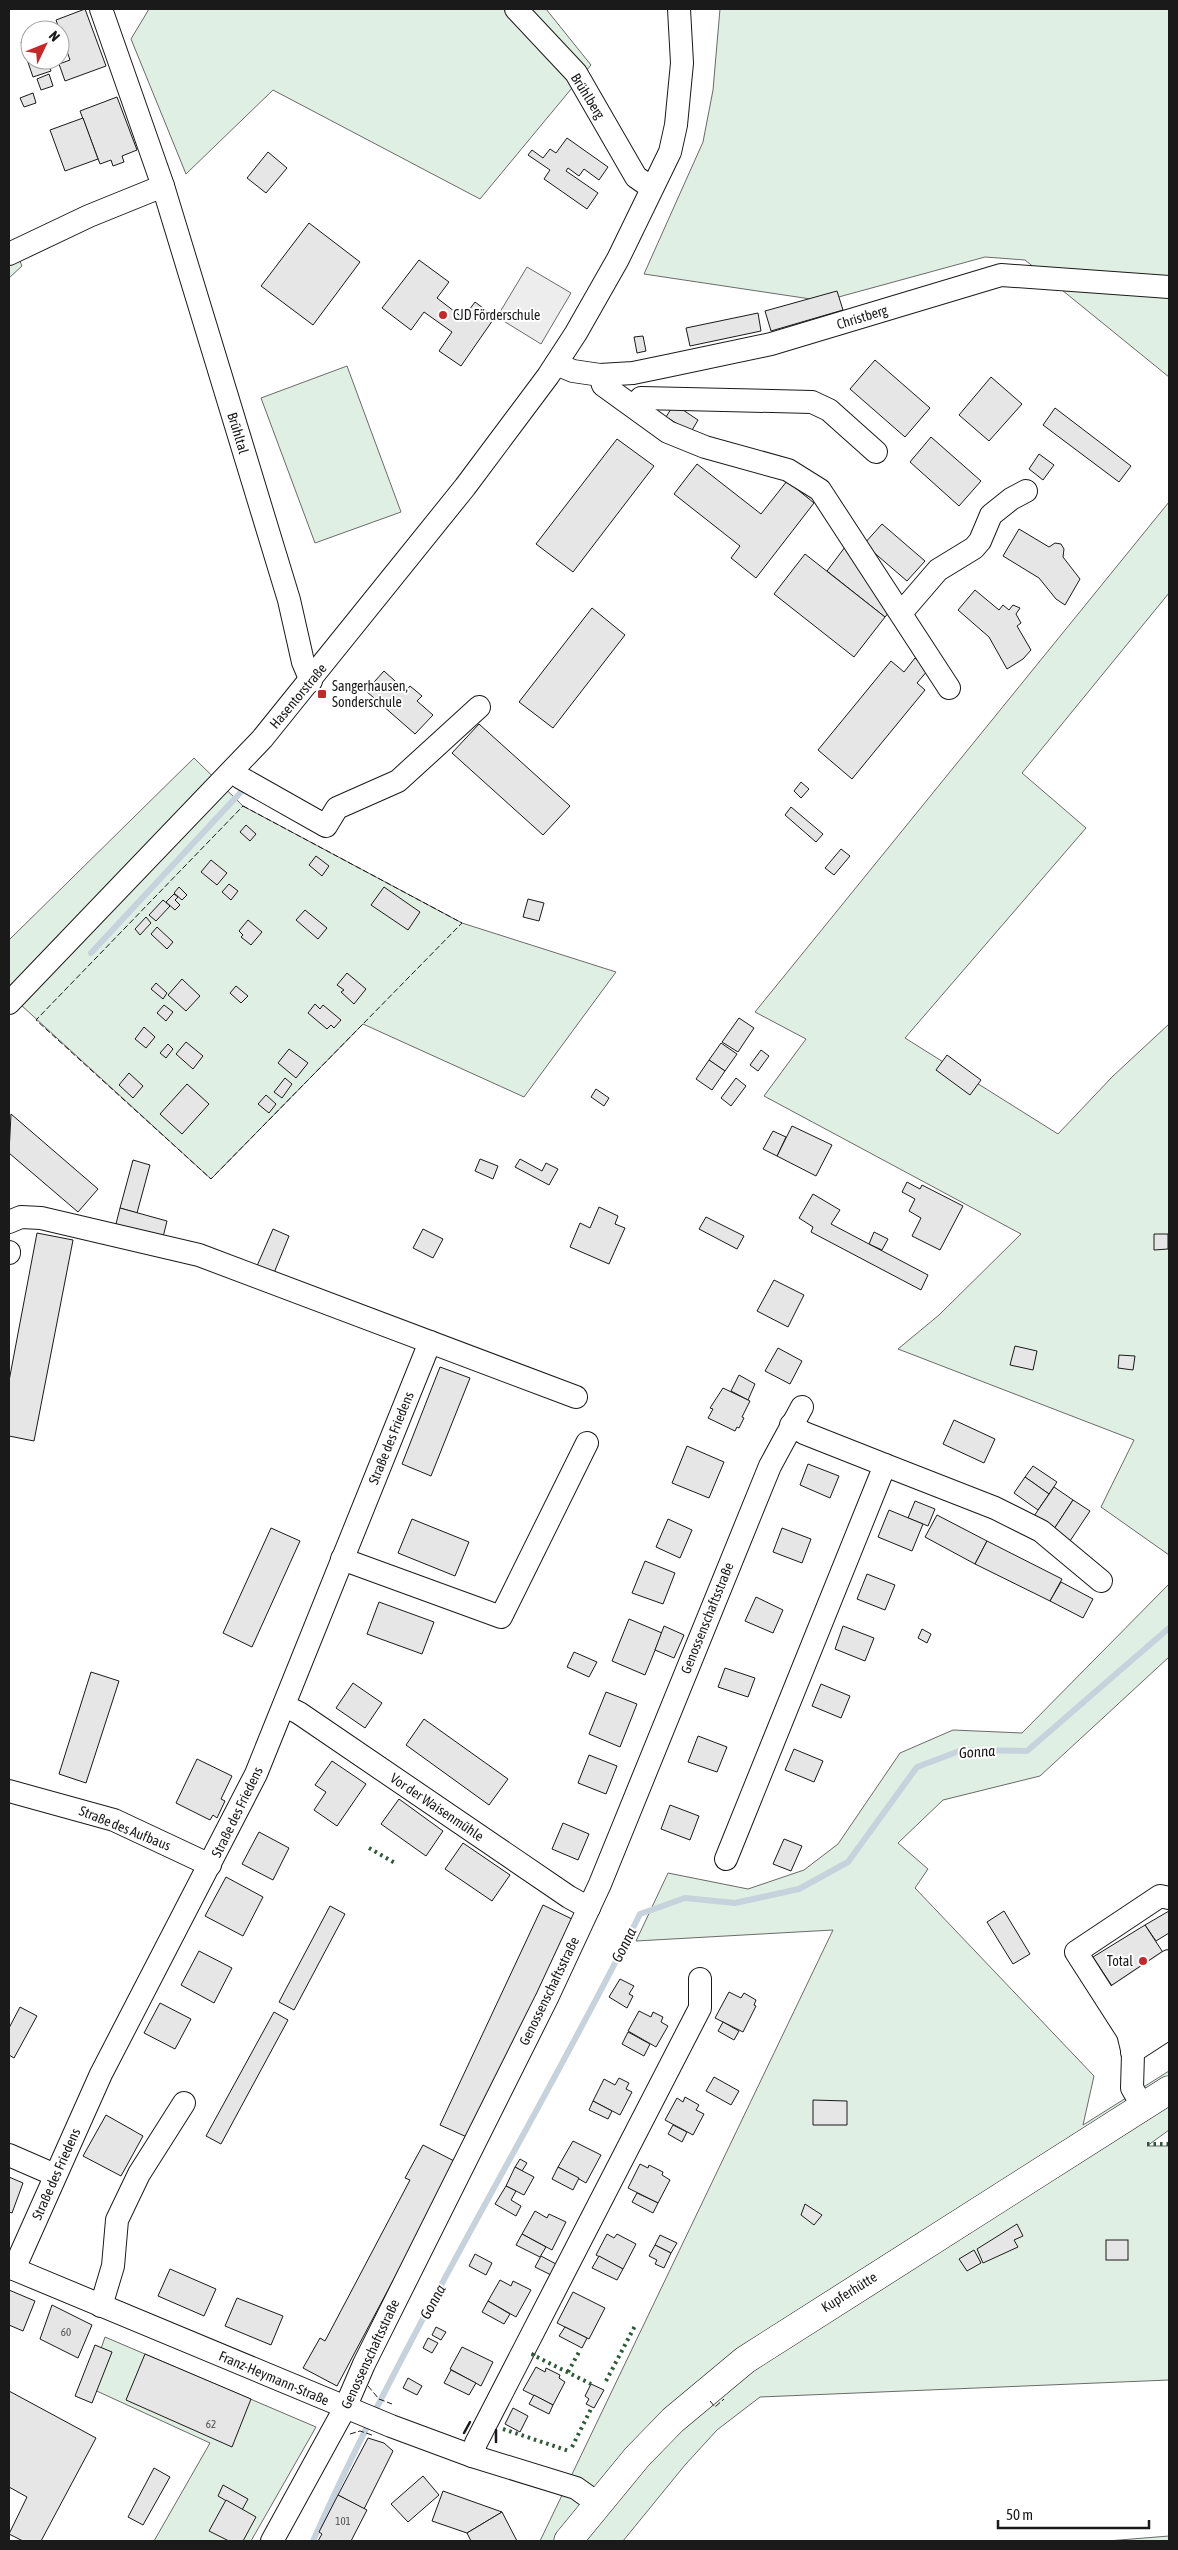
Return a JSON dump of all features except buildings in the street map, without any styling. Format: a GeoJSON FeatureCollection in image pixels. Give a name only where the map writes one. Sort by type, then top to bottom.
{"type":"FeatureCollection","features":[{"type":"Feature","properties":{"kind":"main road","name":"Kupferhütte"},"geometry":{"type":"LineString","coordinates":[[568,2541],[597,2503],[678,2415],[745,2360],[1169,2090]]}},
{"type":"Feature","properties":{"kind":"street","name":"Brühltal"},"geometry":{"type":"LineString","coordinates":[[101,9],[163,186],[289,600],[303,662],[311,681]]}},
{"type":"Feature","properties":{"kind":"street","name":"Brühlberg"},"geometry":{"type":"LineString","coordinates":[[516,9],[576,73],[636,178],[652,188]]}},
{"type":"Feature","properties":{"kind":"street"},"geometry":{"type":"LineString","coordinates":[[556,364],[618,259],[670,152],[676,125],[682,63],[679,9]]}},
{"type":"Feature","properties":{"kind":"street"},"geometry":{"type":"LineString","coordinates":[[9,254],[89,216],[163,186]]}},
{"type":"Feature","properties":{"kind":"street","name":"Christberg"},"geometry":{"type":"LineString","coordinates":[[556,364],[573,371],[600,375],[633,373],[771,344],[1001,275],[1169,287]]}},
{"type":"Feature","properties":{"kind":"street","name":"Hasentorstraße"},"geometry":{"type":"LineString","coordinates":[[9,1003],[233,771],[311,681],[465,487],[556,364]]}},
{"type":"Feature","properties":{"kind":"street"},"geometry":{"type":"LineString","coordinates":[[600,375],[603,385],[668,432],[705,447],[788,470],[820,490],[949,688]]}},
{"type":"Feature","properties":{"kind":"street"},"geometry":{"type":"LineString","coordinates":[[632,406],[641,398],[812,402],[828,410],[876,452]]}},
{"type":"Feature","properties":{"kind":"street"},"geometry":{"type":"LineString","coordinates":[[900,613],[938,570],[974,548],[980,541],[991,515],[1011,499],[1026,491]]}},
{"type":"Feature","properties":{"kind":"street"},"geometry":{"type":"LineString","coordinates":[[233,771],[241,778],[326,826],[336,808],[398,781],[479,707]]}},
{"type":"Feature","properties":{"kind":"street"},"geometry":{"type":"LineString","coordinates":[[9,1222],[21,1217],[41,1218],[199,1255],[576,1397]]}},
{"type":"Feature","properties":{"kind":"street","name":"Straße des Friedens"},"geometry":{"type":"LineString","coordinates":[[12,2268],[101,2074],[252,1783],[285,1706],[342,1558],[430,1342]]}},
{"type":"Feature","properties":{"kind":"street","name":"Genossenschaftsstraße"},"geometry":{"type":"LineString","coordinates":[[272,2541],[361,2414],[364,2364],[538,2015],[589,1908],[770,1466],[797,1416],[804,1433],[996,1508],[1041,1531],[1101,1581]]}},
{"type":"Feature","properties":{"kind":"street"},"geometry":{"type":"LineString","coordinates":[[342,1558],[501,1617],[587,1443]]}},
{"type":"Feature","properties":{"kind":"street"},"geometry":{"type":"LineString","coordinates":[[726,1860],[885,1465]]}},
{"type":"Feature","properties":{"kind":"street","name":"Vor der Waisenmühle"},"geometry":{"type":"LineString","coordinates":[[285,1706],[299,1713],[569,1898],[589,1908]]}},
{"type":"Feature","properties":{"kind":"street","name":"Straße des Aufbaus"},"geometry":{"type":"LineString","coordinates":[[9,1790],[114,1820],[210,1865]]}},
{"type":"Feature","properties":{"kind":"street"},"geometry":{"type":"LineString","coordinates":[[1143,2107],[1132,2088],[1122,2026],[1076,1952],[1160,1896],[1169,1898]]}},
{"type":"Feature","properties":{"kind":"street"},"geometry":{"type":"LineString","coordinates":[[1122,2026],[1169,1961]]}},
{"type":"Feature","properties":{"kind":"street"},"geometry":{"type":"LineString","coordinates":[[472,2456],[476,2442],[700,2008],[700,1979]]}},
{"type":"Feature","properties":{"kind":"street"},"geometry":{"type":"LineString","coordinates":[[1122,2026],[1169,1985]]}},
{"type":"Feature","properties":{"kind":"street"},"geometry":{"type":"LineString","coordinates":[[1122,2026],[1169,2006]]}},
{"type":"Feature","properties":{"kind":"street"},"geometry":{"type":"LineString","coordinates":[[1122,2026],[1169,2028]]}},
{"type":"Feature","properties":{"kind":"street"},"geometry":{"type":"LineString","coordinates":[[101,2306],[113,2266],[117,2220],[139,2174],[184,2103]]}},
{"type":"Feature","properties":{"kind":"street"},"geometry":{"type":"LineString","coordinates":[[9,2155],[55,2175]]}},
{"type":"Feature","properties":{"kind":"street","name":"Franz-Heymann-Straße"},"geometry":{"type":"LineString","coordinates":[[12,2268],[361,2414],[472,2456],[576,2488],[597,2503]]}},
{"type":"Feature","properties":{"kind":"green space"},"geometry":{"type":"Polygon","coordinates":[[[149,9],[546,9],[591,65],[480,199],[273,90],[186,174],[131,39],[149,9]]]}},
{"type":"Feature","properties":{"kind":"green space"},"geometry":{"type":"Polygon","coordinates":[[[720,9],[1169,9],[1169,377],[1025,260],[985,257],[824,301],[644,274],[703,142],[713,90],[720,9]]]}},
{"type":"Feature","properties":{"kind":"green space"},"geometry":{"type":"Polygon","coordinates":[[[13,244],[22,266],[9,278],[9,245],[13,244]]]}},
{"type":"Feature","properties":{"kind":"green space"},"geometry":{"type":"Polygon","coordinates":[[[347,366],[401,512],[315,543],[261,398],[347,366]]]}},
{"type":"Feature","properties":{"kind":"green space"},"geometry":{"type":"Polygon","coordinates":[[[1169,502],[1169,593],[1022,773],[1086,828],[905,1038],[1058,1134],[1113,1076],[1169,1024],[1169,1555],[1101,1507],[1134,1440],[898,1349],[939,1315],[1021,1234],[764,1096],[806,1039],[755,1012],[1169,502]]]}},
{"type":"Feature","properties":{"kind":"green space"},"geometry":{"type":"Polygon","coordinates":[[[194,758],[243,806],[462,923],[616,972],[524,1097],[363,1024],[211,1179],[9,994],[9,940],[194,758]]]}},
{"type":"Feature","properties":{"kind":"green space"},"geometry":{"type":"Polygon","coordinates":[[[1169,1584],[1169,1657],[1040,1776],[943,1800],[898,1843],[928,1869],[915,1888],[1094,2076],[1083,2125],[1169,2071],[1169,2130],[1147,2146],[1169,2146],[1169,2380],[760,2397],[717,2430],[685,2465],[623,2541],[540,2541],[833,1930],[636,1941],[668,1873],[748,1889],[804,1870],[838,1844],[900,1753],[953,1730],[1022,1733],[1169,1584]]]}},
{"type":"Feature","properties":{"kind":"green space"},"geometry":{"type":"Polygon","coordinates":[[[105,2337],[316,2427],[251,2541],[154,2541],[210,2443],[88,2387],[105,2337]]]}},
{"type":"Feature","properties":{"kind":"green space"},"geometry":{"type":"Polygon","coordinates":[[[1169,2536],[1169,2541],[1107,2541],[1169,2536]]]}},
{"type":"Feature","properties":{"kind":"shaded area"},"geometry":{"type":"Polygon","coordinates":[[[527,267],[571,293],[541,344],[497,317],[527,267]]]}},
{"type":"Feature","properties":{"kind":"waterway"},"geometry":{"type":"LineString","coordinates":[[91,953],[241,792]]}},
{"type":"Feature","properties":{"kind":"waterway","name":"Gonna"},"geometry":{"type":"LineString","coordinates":[[313,2541],[350,2461],[390,2382],[600,1993],[640,1914],[685,1898],[735,1903],[799,1889],[848,1862],[917,1767],[962,1750],[1027,1751],[1169,1628]]}},
{"type":"Feature","properties":{"kind":"hedge"},"geometry":{"type":"LineString","coordinates":[[369,1848],[395,1863]]}},
{"type":"Feature","properties":{"kind":"hedge"},"geometry":{"type":"LineString","coordinates":[[1147,2144],[1169,2144]]}},
{"type":"Feature","properties":{"kind":"hedge"},"geometry":{"type":"LineString","coordinates":[[606,2381],[636,2324]]}},
{"type":"Feature","properties":{"kind":"hedge"},"geometry":{"type":"LineString","coordinates":[[568,2372],[579,2352]]}},
{"type":"Feature","properties":{"kind":"hedge"},"geometry":{"type":"LineString","coordinates":[[534,2353],[533,2355],[591,2384]]}},
{"type":"Feature","properties":{"kind":"hedge"},"geometry":{"type":"LineString","coordinates":[[572,2447],[592,2407]]}},
{"type":"Feature","properties":{"kind":"hedge"},"geometry":{"type":"LineString","coordinates":[[503,2429],[569,2451]]}},
{"type":"Feature","properties":{"kind":"fence"},"geometry":{"type":"LineString","coordinates":[[243,806],[462,923],[211,1179],[36,1020],[243,806]]}},
{"type":"Feature","properties":{"kind":"fence"},"geometry":{"type":"LineString","coordinates":[[368,2386],[379,2399],[392,2404]]}},
{"type":"Feature","properties":{"kind":"fence"},"geometry":{"type":"LineString","coordinates":[[710,2401],[715,2407],[724,2399]]}},
{"type":"Feature","properties":{"kind":"fence"},"geometry":{"type":"LineString","coordinates":[[350,2434],[360,2431],[372,2435]]}},
{"type":"Feature","properties":{"kind":"wall"},"geometry":{"type":"LineString","coordinates":[[464,2433],[470,2422]]}},
{"type":"Feature","properties":{"kind":"wall"},"geometry":{"type":"LineString","coordinates":[[496,2430],[496,2442]]}},
{"type":"Feature","properties":{"kind":"place","name":"CJD Förderschule"},"geometry":{"type":"Point","coordinates":[443,315]}},
{"type":"Feature","properties":{"kind":"place","name":"Sangerhausen, Sonderschule"},"geometry":{"type":"Point","coordinates":[322,694]}},
{"type":"Feature","properties":{"kind":"place","name":"Total"},"geometry":{"type":"Point","coordinates":[1143,1961]}}]}
